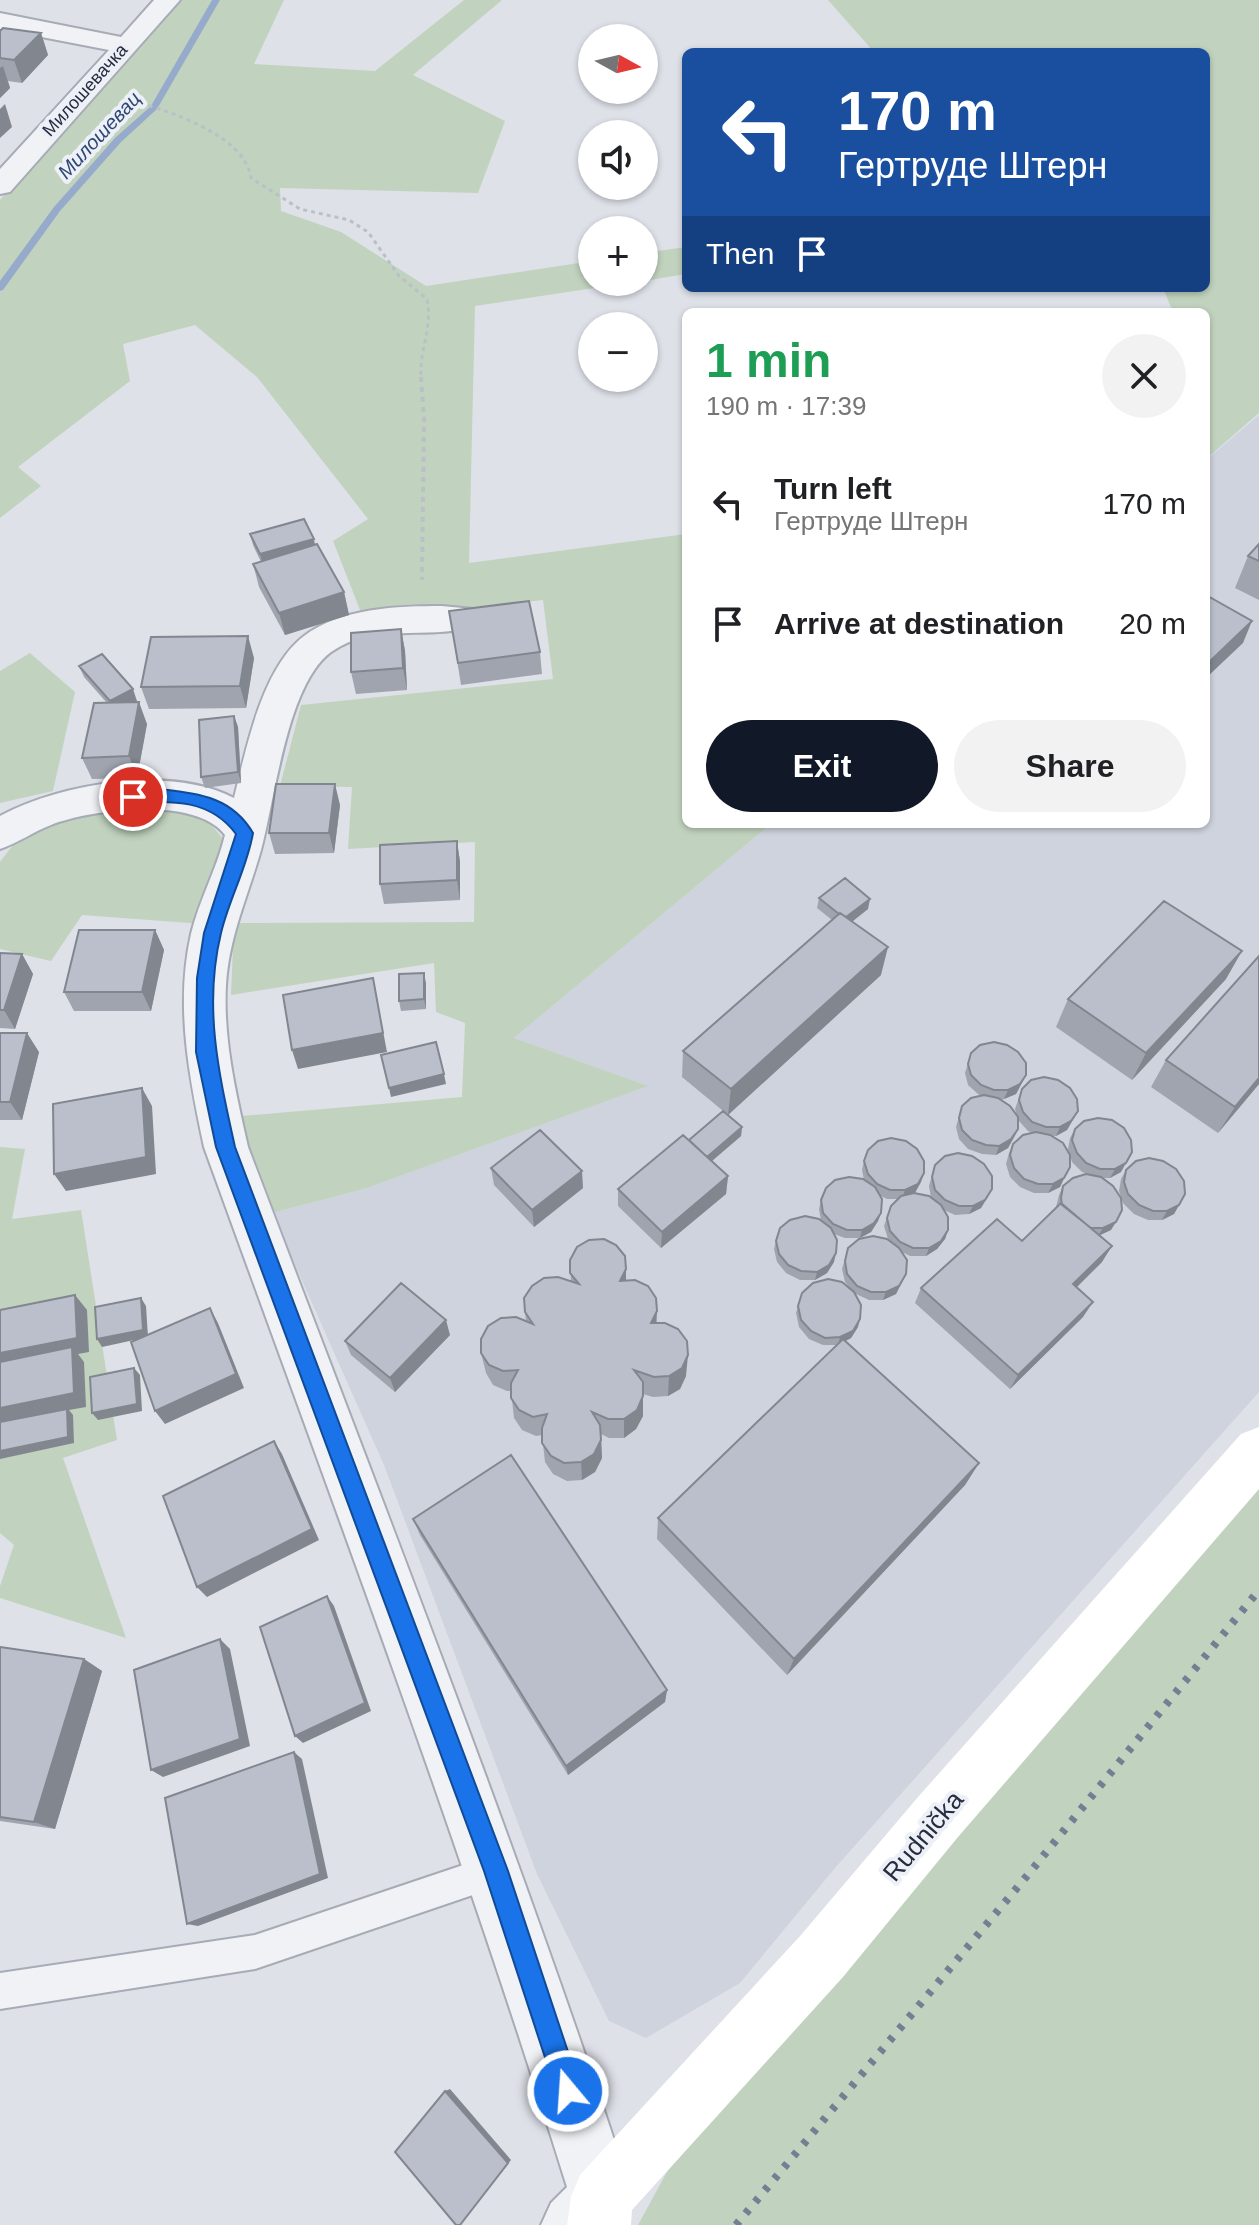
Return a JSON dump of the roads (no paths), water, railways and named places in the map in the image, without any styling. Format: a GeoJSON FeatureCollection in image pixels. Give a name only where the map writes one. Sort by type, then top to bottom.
{"type":"FeatureCollection","features":[{"type":"Feature","properties":{"kind":"street","name":"Милошевачка"},"geometry":{"type":"LineString","coordinates":[[1,183],[168,0]]}},
{"type":"Feature","properties":{"kind":"street"},"geometry":{"type":"LineString","coordinates":[[0,21],[125,45]]}},
{"type":"Feature","properties":{"kind":"street"},"geometry":{"type":"LineString","coordinates":[[460,618],[407,617],[369,623],[327,640],[305,656],[287,686],[242,848],[212,933],[206,978],[205,1052],[226,1147],[496,1871],[591,2216]]}},
{"type":"Feature","properties":{"kind":"street"},"geometry":{"type":"LineString","coordinates":[[13,824],[107,798],[159,795],[196,799],[229,812],[245,833]]}},
{"type":"Feature","properties":{"kind":"street","name":"Rudnička"},"geometry":{"type":"LineString","coordinates":[[591,2216],[784,1999],[938,1817],[1259,1451]]}},
{"type":"Feature","properties":{"kind":"lane"},"geometry":{"type":"LineString","coordinates":[[0,1991],[255,1952],[496,1871]]}},
{"type":"Feature","properties":{"kind":"waterway","name":"Милошевац"},"geometry":{"type":"LineString","coordinates":[[0,288],[57,209],[118,140],[154,107],[216,0]]}},
{"type":"Feature","properties":{"kind":"railway"},"geometry":{"type":"LineString","coordinates":[[736,2225],[1031,1871],[1259,1590]]}}]}
